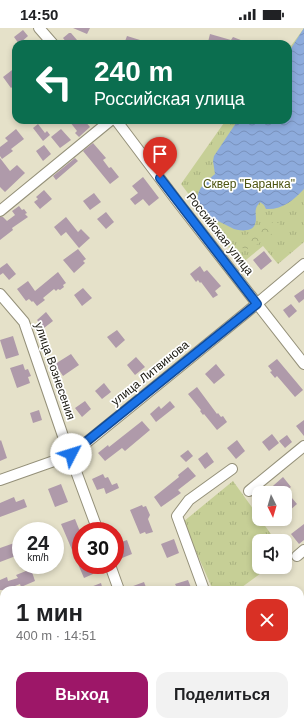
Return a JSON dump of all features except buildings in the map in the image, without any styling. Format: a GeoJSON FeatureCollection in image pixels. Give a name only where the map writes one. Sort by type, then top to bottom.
{"type":"FeatureCollection","features":[{"type":"Feature","properties":{"kind":"street"},"geometry":{"type":"LineString","coordinates":[[39,28],[50,40]]}},
{"type":"Feature","properties":{"kind":"street"},"geometry":{"type":"LineString","coordinates":[[0,210],[106,124]]}},
{"type":"Feature","properties":{"kind":"street","name":"Российская улица"},"geometry":{"type":"LineString","coordinates":[[119,124],[304,364]]}},
{"type":"Feature","properties":{"kind":"street","name":"улица Литвинова"},"geometry":{"type":"LineString","coordinates":[[0,480],[71,454],[257,304],[304,264]]}},
{"type":"Feature","properties":{"kind":"street","name":"улица Вознесения"},"geometry":{"type":"LineString","coordinates":[[0,294],[24,322],[95,522]]}},
{"type":"Feature","properties":{"kind":"street"},"geometry":{"type":"LineString","coordinates":[[249,491],[304,446]]}},
{"type":"Feature","properties":{"kind":"street"},"geometry":{"type":"LineString","coordinates":[[203,586],[177,516],[189,500],[232,469]]}},
{"type":"Feature","properties":{"kind":"street"},"geometry":{"type":"LineString","coordinates":[[113,574],[118,586]]}},
{"type":"Feature","properties":{"kind":"green space","name":"Сквер \"Баранка\""},"geometry":{"type":"Polygon","coordinates":[[[304,28],[304,242],[278,264],[263,246],[241,264],[181,184],[223,124],[292,124],[292,44],[304,28]]]}},
{"type":"Feature","properties":{"kind":"green space"},"geometry":{"type":"Polygon","coordinates":[[[273,222],[280,223],[279,228],[255,246],[244,249],[237,244],[242,238],[273,222]]]}},
{"type":"Feature","properties":{"kind":"green space"},"geometry":{"type":"Polygon","coordinates":[[[233,481],[252,507],[252,526],[265,526],[271,534],[252,534],[252,574],[260,574],[243,586],[211,586],[183,522],[233,481]]]}},
{"type":"Feature","properties":{"kind":"water","name":"Сквер \"Баранка\""},"geometry":{"type":"Polygon","coordinates":[[[304,28],[304,189],[287,204],[277,208],[266,209],[260,202],[256,208],[256,221],[254,227],[249,230],[234,229],[208,216],[198,206],[197,200],[199,191],[201,187],[215,174],[213,161],[214,156],[235,124],[292,124],[292,47],[304,28]]]}},
{"type":"Feature","properties":{"kind":"route"},"geometry":{"type":"LineString","coordinates":[[71,454],[257,304],[160,178]]}}]}
